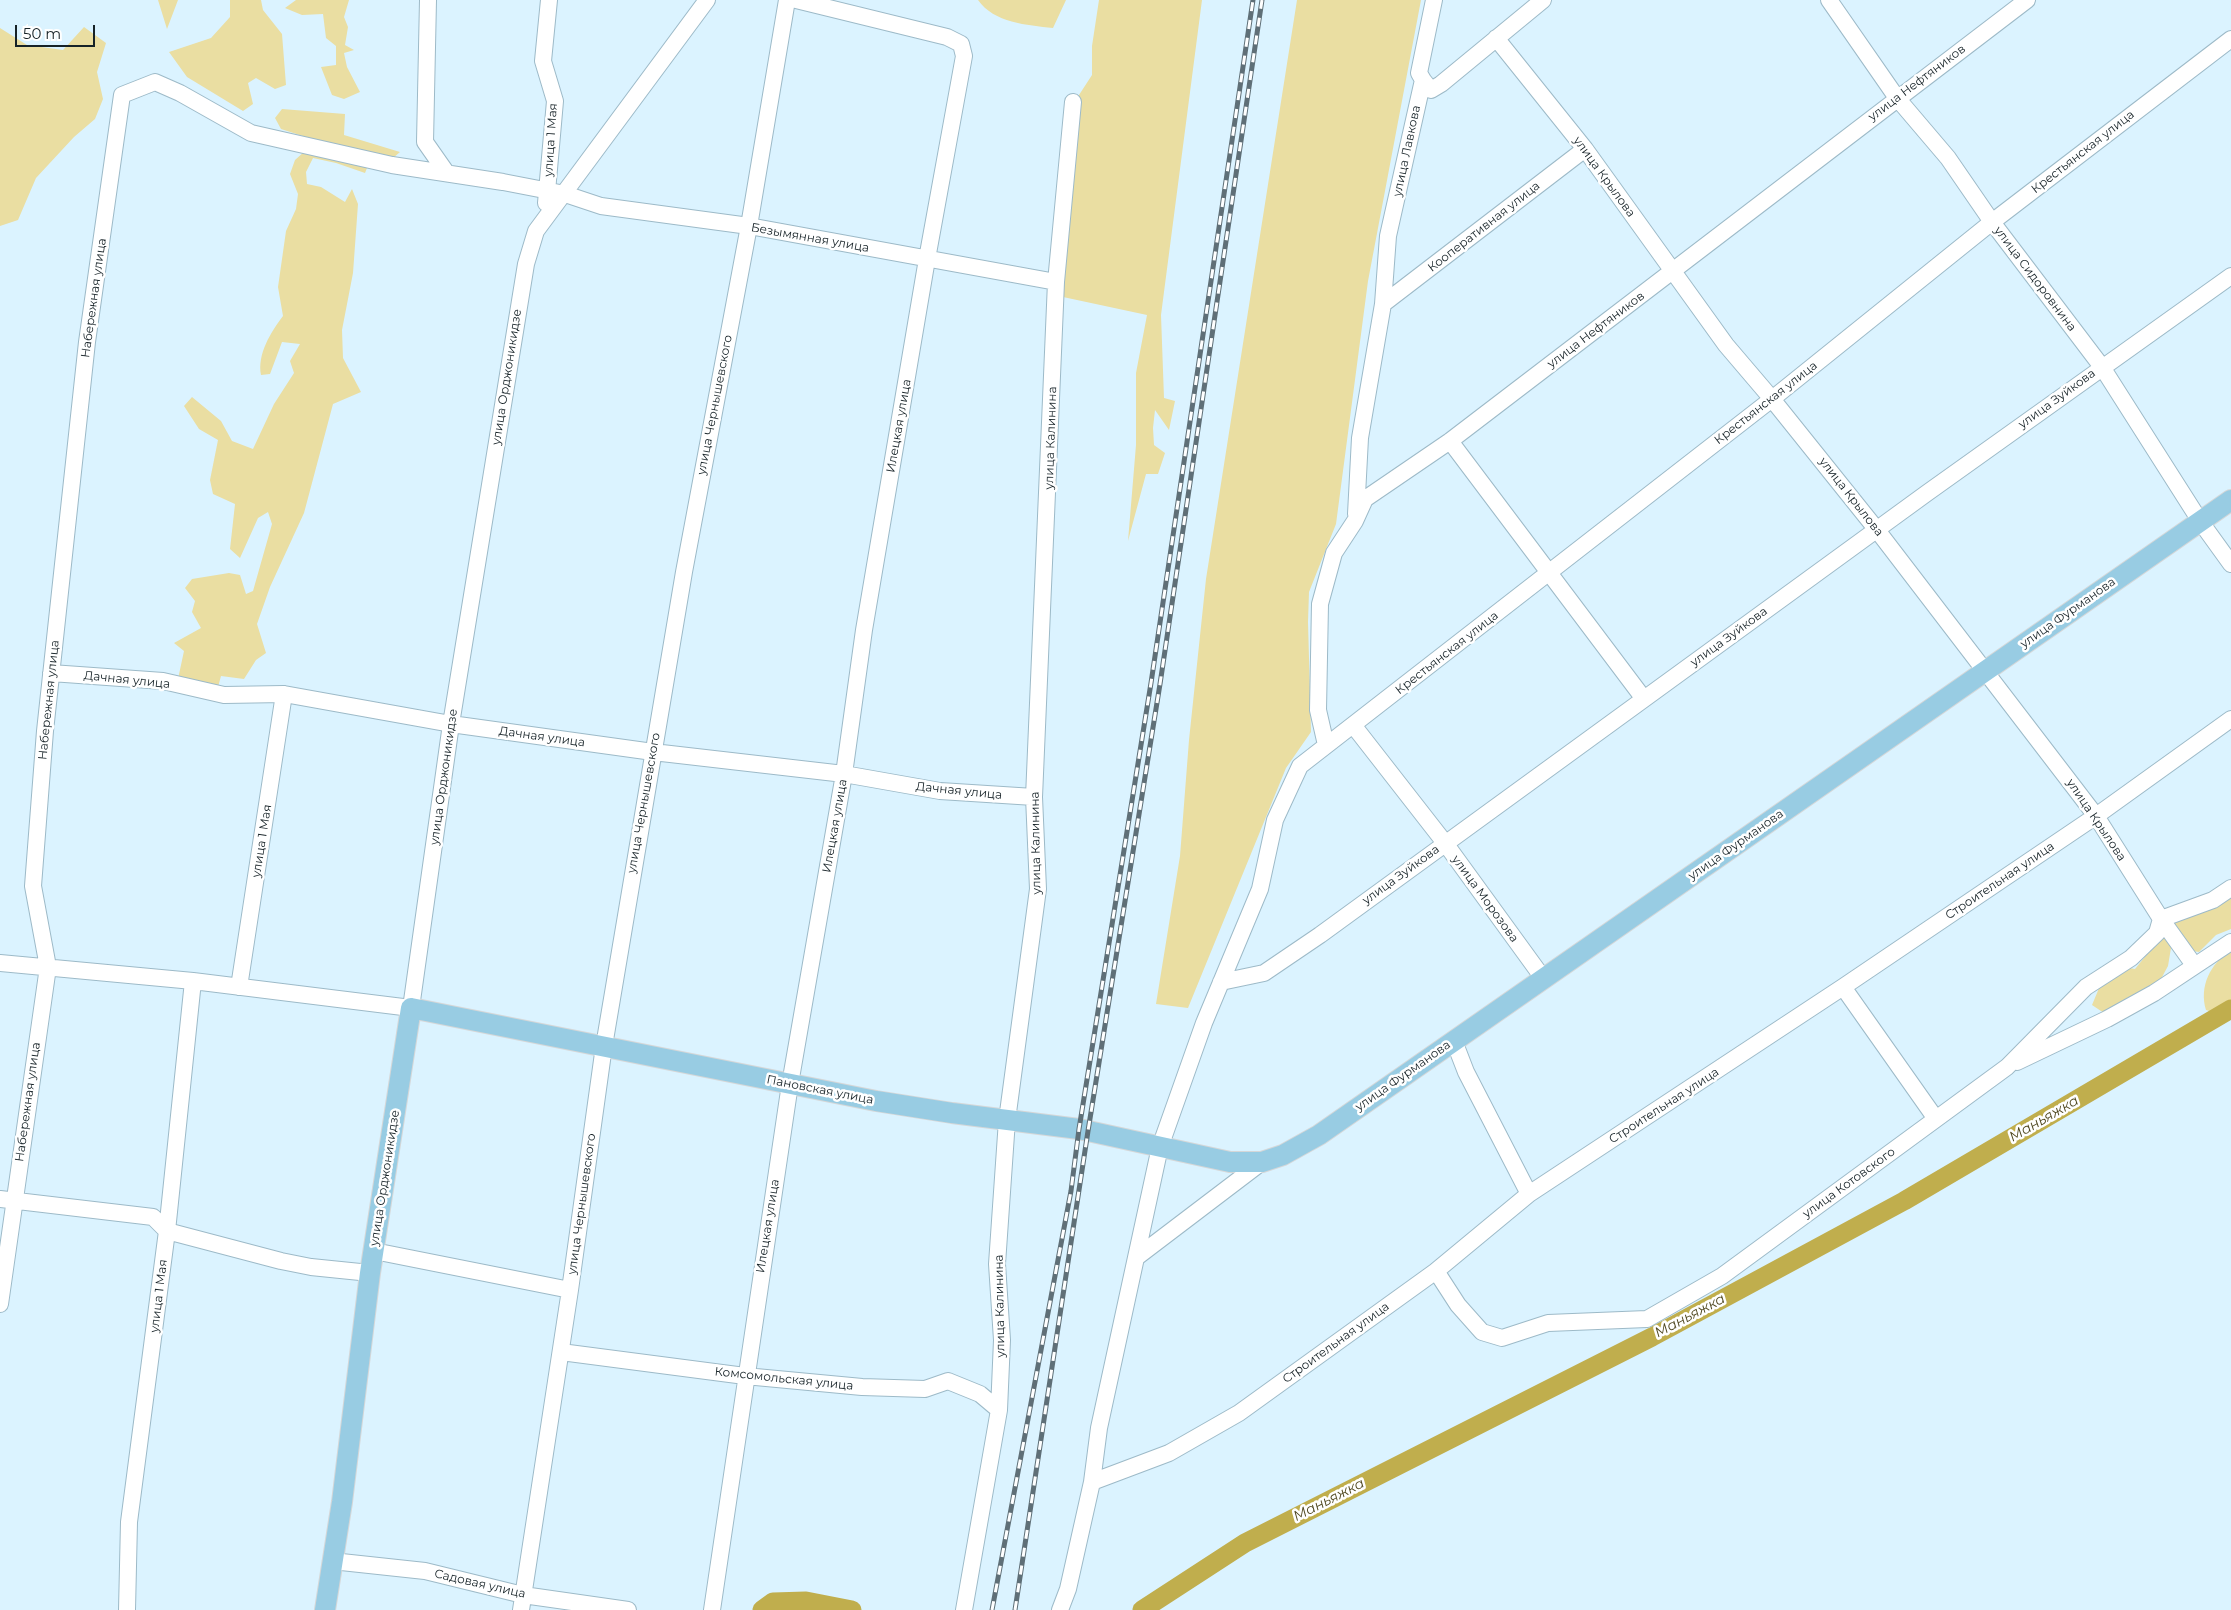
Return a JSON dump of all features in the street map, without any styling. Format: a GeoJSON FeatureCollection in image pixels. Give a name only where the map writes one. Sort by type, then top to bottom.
{"type":"FeatureCollection","features":[{"type":"Feature","properties":{"kind":"main road","name":"улица Фурманова"},"geometry":{"type":"LineString","coordinates":[[1230,1162],[1262,1162],[1283,1154],[1319,1135],[2231,500]]}},
{"type":"Feature","properties":{"kind":"main road","name":"Пановская улица"},"geometry":{"type":"LineString","coordinates":[[411,1008],[790,1084],[886,1102],[1079,1129],[1230,1162]]}},
{"type":"Feature","properties":{"kind":"main road","name":"улица Орджоникидзе"},"geometry":{"type":"LineString","coordinates":[[325,1610],[342,1502],[370,1273],[411,1008]]}},
{"type":"Feature","properties":{"kind":"street"},"geometry":{"type":"LineString","coordinates":[[428,0],[425,142],[446,172]]}},
{"type":"Feature","properties":{"kind":"street","name":"улица 1 Мая"},"geometry":{"type":"LineString","coordinates":[[544,222],[555,101],[543,61],[549,0]]}},
{"type":"Feature","properties":{"kind":"street","name":"улица Орджоникидзе"},"geometry":{"type":"LineString","coordinates":[[411,1008],[451,724],[526,264],[536,231],[707,0]]}},
{"type":"Feature","properties":{"kind":"street","name":"улица Чернышевского"},"geometry":{"type":"LineString","coordinates":[[522,1603],[561,1352],[604,1046],[653,752],[787,0]]}},
{"type":"Feature","properties":{"kind":"street","name":"Илецкая улица"},"geometry":{"type":"LineString","coordinates":[[712,1610],[745,1376],[790,1084],[844,774],[864,630],[927,259],[964,56],[961,44],[947,36],[796,0]]}},
{"type":"Feature","properties":{"kind":"street","name":"улица Лавкова"},"geometry":{"type":"LineString","coordinates":[[1355,521],[1360,438],[1383,304],[1388,236],[1423,80],[1419,73],[1434,0]]}},
{"type":"Feature","properties":{"kind":"street"},"geometry":{"type":"LineString","coordinates":[[1423,80],[1431,90],[1441,84],[1543,0]]}},
{"type":"Feature","properties":{"kind":"street","name":"улица Сидоровнина"},"geometry":{"type":"LineString","coordinates":[[1829,0],[1897,98],[1948,158],[1992,222],[2102,367],[2200,521],[2231,564]]}},
{"type":"Feature","properties":{"kind":"street","name":"улица Нефтяников"},"geometry":{"type":"LineString","coordinates":[[1326,745],[1318,710],[1320,604],[1334,553],[1355,521],[1366,499],[1450,441],[2027,0]]}},
{"type":"Feature","properties":{"kind":"street","name":"улица Крылова"},"geometry":{"type":"LineString","coordinates":[[1496,38],[1585,149],[1726,345],[1877,530],[2096,816],[2160,919],[2194,965]]}},
{"type":"Feature","properties":{"kind":"street","name":"Крестьянская улица"},"geometry":{"type":"LineString","coordinates":[[1221,982],[1260,889],[1275,820],[1300,766],[1772,399],[1992,222],[2231,39]]}},
{"type":"Feature","properties":{"kind":"street","name":"Безымянная улица"},"geometry":{"type":"LineString","coordinates":[[122,95],[155,82],[180,93],[251,133],[392,165],[446,172],[565,194],[601,206],[748,226],[1056,282]]}},
{"type":"Feature","properties":{"kind":"street","name":"Набережная улица"},"geometry":{"type":"LineString","coordinates":[[0,1304],[7,1200],[48,967],[33,886],[51,672],[87,342],[122,95]]}},
{"type":"Feature","properties":{"kind":"street","name":"улица Калинина"},"geometry":{"type":"LineString","coordinates":[[964,1610],[999,1410],[1002,1340],[997,1264],[1007,1120],[1038,888],[1034,797],[1056,282],[1073,102]]}},
{"type":"Feature","properties":{"kind":"street","name":"Кооперативная улица"},"geometry":{"type":"LineString","coordinates":[[1383,304],[1585,149]]}},
{"type":"Feature","properties":{"kind":"street","name":"улица Зуйкова"},"geometry":{"type":"LineString","coordinates":[[1221,982],[1264,973],[1320,935],[1444,843],[2102,367],[2231,276]]}},
{"type":"Feature","properties":{"kind":"street"},"geometry":{"type":"LineString","coordinates":[[1450,441],[1644,699]]}},
{"type":"Feature","properties":{"kind":"street","name":"Дачная улица"},"geometry":{"type":"LineString","coordinates":[[51,672],[163,681],[224,695],[284,694],[451,724],[653,752],[844,774],[940,791],[1034,797]]}},
{"type":"Feature","properties":{"kind":"street","name":"улица 1 Мая"},"geometry":{"type":"LineString","coordinates":[[239,987],[284,694]]}},
{"type":"Feature","properties":{"kind":"street","name":"Строительная улица"},"geometry":{"type":"LineString","coordinates":[[1092,1482],[1169,1453],[1239,1413],[1436,1270],[1529,1194],[1843,988],[2096,816],[2231,719]]}},
{"type":"Feature","properties":{"kind":"street","name":"улица Морозова"},"geometry":{"type":"LineString","coordinates":[[1353,725],[1444,843],[1543,978]]}},
{"type":"Feature","properties":{"kind":"street"},"geometry":{"type":"LineString","coordinates":[[2160,919],[2213,900],[2231,888]]}},
{"type":"Feature","properties":{"kind":"street","name":"улица Котовского"},"geometry":{"type":"LineString","coordinates":[[1436,1270],[1458,1305],[1482,1332],[1502,1338],[1548,1323],[1647,1319],[1722,1276],[2007,1067],[2086,987],[2132,958],[2157,933],[2160,919]]}},
{"type":"Feature","properties":{"kind":"street"},"geometry":{"type":"LineString","coordinates":[[2007,1067],[2107,1019],[2154,992],[2231,942]]}},
{"type":"Feature","properties":{"kind":"street"},"geometry":{"type":"LineString","coordinates":[[0,962],[193,981],[411,1008]]}},
{"type":"Feature","properties":{"kind":"street","name":"улица 1 Мая"},"geometry":{"type":"LineString","coordinates":[[127,1610],[129,1522],[167,1231],[193,981]]}},
{"type":"Feature","properties":{"kind":"street"},"geometry":{"type":"LineString","coordinates":[[1060,1610],[1068,1589],[1092,1482],[1099,1428],[1160,1147],[1204,1023],[1221,982]]}},
{"type":"Feature","properties":{"kind":"street"},"geometry":{"type":"LineString","coordinates":[[1843,988],[1936,1118]]}},
{"type":"Feature","properties":{"kind":"street"},"geometry":{"type":"LineString","coordinates":[[1454,1041],[1466,1072],[1529,1194]]}},
{"type":"Feature","properties":{"kind":"street"},"geometry":{"type":"LineString","coordinates":[[1137,1257],[1262,1162]]}},
{"type":"Feature","properties":{"kind":"street"},"geometry":{"type":"LineString","coordinates":[[7,1200],[153,1217],[167,1231],[296,1264],[370,1273]]}},
{"type":"Feature","properties":{"kind":"street"},"geometry":{"type":"LineString","coordinates":[[374,1251],[570,1290]]}},
{"type":"Feature","properties":{"kind":"street","name":"Комсомольская улица"},"geometry":{"type":"LineString","coordinates":[[561,1352],[745,1376],[862,1386],[926,1389],[948,1382],[980,1394],[999,1410]]}},
{"type":"Feature","properties":{"kind":"street","name":"Садовая улица"},"geometry":{"type":"LineString","coordinates":[[332,1561],[425,1571],[522,1603],[628,1610]]}},
{"type":"Feature","properties":{"kind":"shaded area"},"geometry":{"type":"Polygon","coordinates":[[[158,0],[178,0],[167,29],[158,0]]]}},
{"type":"Feature","properties":{"kind":"shaded area"},"geometry":{"type":"Polygon","coordinates":[[[230,0],[261,0],[263,10],[282,34],[286,85],[275,89],[256,78],[248,83],[253,104],[243,111],[187,77],[169,52],[211,38],[230,17],[230,0]]]}},
{"type":"Feature","properties":{"kind":"shaded area"},"geometry":{"type":"Polygon","coordinates":[[[296,0],[349,0],[344,17],[348,27],[345,45],[354,50],[344,53],[347,67],[360,92],[344,99],[332,95],[321,67],[336,65],[336,46],[326,38],[323,14],[302,15],[285,8],[296,0]]]}},
{"type":"Feature","properties":{"kind":"shaded area"},"geometry":{"type":"Polygon","coordinates":[[[978,0],[1066,0],[1053,28],[1012,22],[993,14],[978,0]]]}},
{"type":"Feature","properties":{"kind":"shaded area"},"geometry":{"type":"Polygon","coordinates":[[[1099,0],[1202,0],[1161,315],[1164,398],[1175,401],[1169,430],[1155,410],[1154,445],[1165,453],[1158,474],[1146,474],[1128,541],[1136,445],[1136,373],[1147,315],[1063,297],[1079,95],[1092,75],[1092,46],[1099,0]]]}},
{"type":"Feature","properties":{"kind":"shaded area"},"geometry":{"type":"Polygon","coordinates":[[[1297,0],[1421,0],[1368,281],[1336,524],[1309,592],[1311,732],[1286,768],[1188,1008],[1156,1004],[1180,856],[1189,740],[1206,579],[1297,0]]]}},
{"type":"Feature","properties":{"kind":"shaded area"},"geometry":{"type":"Polygon","coordinates":[[[84,27],[106,43],[97,72],[103,99],[95,119],[74,137],[36,178],[18,220],[0,226],[0,28],[27,45],[63,50],[84,27]]]}},
{"type":"Feature","properties":{"kind":"shaded area"},"geometry":{"type":"Polygon","coordinates":[[[282,109],[345,114],[344,135],[400,152],[393,158],[337,147],[281,129],[275,118],[282,109]]]}},
{"type":"Feature","properties":{"kind":"shaded area"},"geometry":{"type":"Polygon","coordinates":[[[305,151],[326,152],[367,168],[365,173],[336,163],[313,158],[306,172],[307,184],[321,187],[345,202],[352,189],[358,204],[353,273],[342,330],[343,358],[361,392],[333,404],[304,513],[270,587],[257,624],[266,653],[256,660],[244,679],[221,676],[218,687],[178,679],[184,651],[174,643],[201,628],[192,612],[195,601],[185,588],[192,579],[229,573],[240,575],[246,594],[253,591],[272,524],[268,512],[258,518],[240,558],[230,549],[235,504],[213,494],[210,480],[218,440],[199,429],[184,406],[192,397],[221,421],[232,441],[253,449],[274,404],[294,373],[290,361],[300,344],[282,342],[270,374],[261,375],[260,367],[266,344],[283,316],[278,287],[286,231],[296,209],[298,194],[290,174],[295,160],[305,151]]]}},
{"type":"Feature","properties":{"kind":"shaded area"},"geometry":{"type":"Polygon","coordinates":[[[2231,894],[2231,929],[2216,935],[2199,952],[2171,948],[2168,966],[2161,979],[2104,1013],[2092,1005],[2102,981],[2123,967],[2135,969],[2174,921],[2231,894]]]}},
{"type":"Feature","properties":{"kind":"shaded area"},"geometry":{"type":"Polygon","coordinates":[[[2231,951],[2231,1005],[2215,1013],[2206,1010],[2204,993],[2208,976],[2217,962],[2231,951]]]}},
{"type":"Feature","properties":{"kind":"waterway","name":"Маньяжка"},"geometry":{"type":"LineString","coordinates":[[1142,1610],[1245,1543],[1652,1337],[1904,1201],[2231,1009]]}},
{"type":"Feature","properties":{"kind":"waterway","name":"Маньяжка"},"geometry":{"type":"LineString","coordinates":[[762,1610],[773,1602],[806,1601],[852,1610]]}},
{"type":"Feature","properties":{"kind":"railway"},"geometry":{"type":"LineString","coordinates":[[992,1610],[1071,1191],[1079,1129],[1151,683],[1253,0]]}},
{"type":"Feature","properties":{"kind":"railway"},"geometry":{"type":"LineString","coordinates":[[1015,1610],[1088,1131],[1160,684],[1262,0]]}}]}
